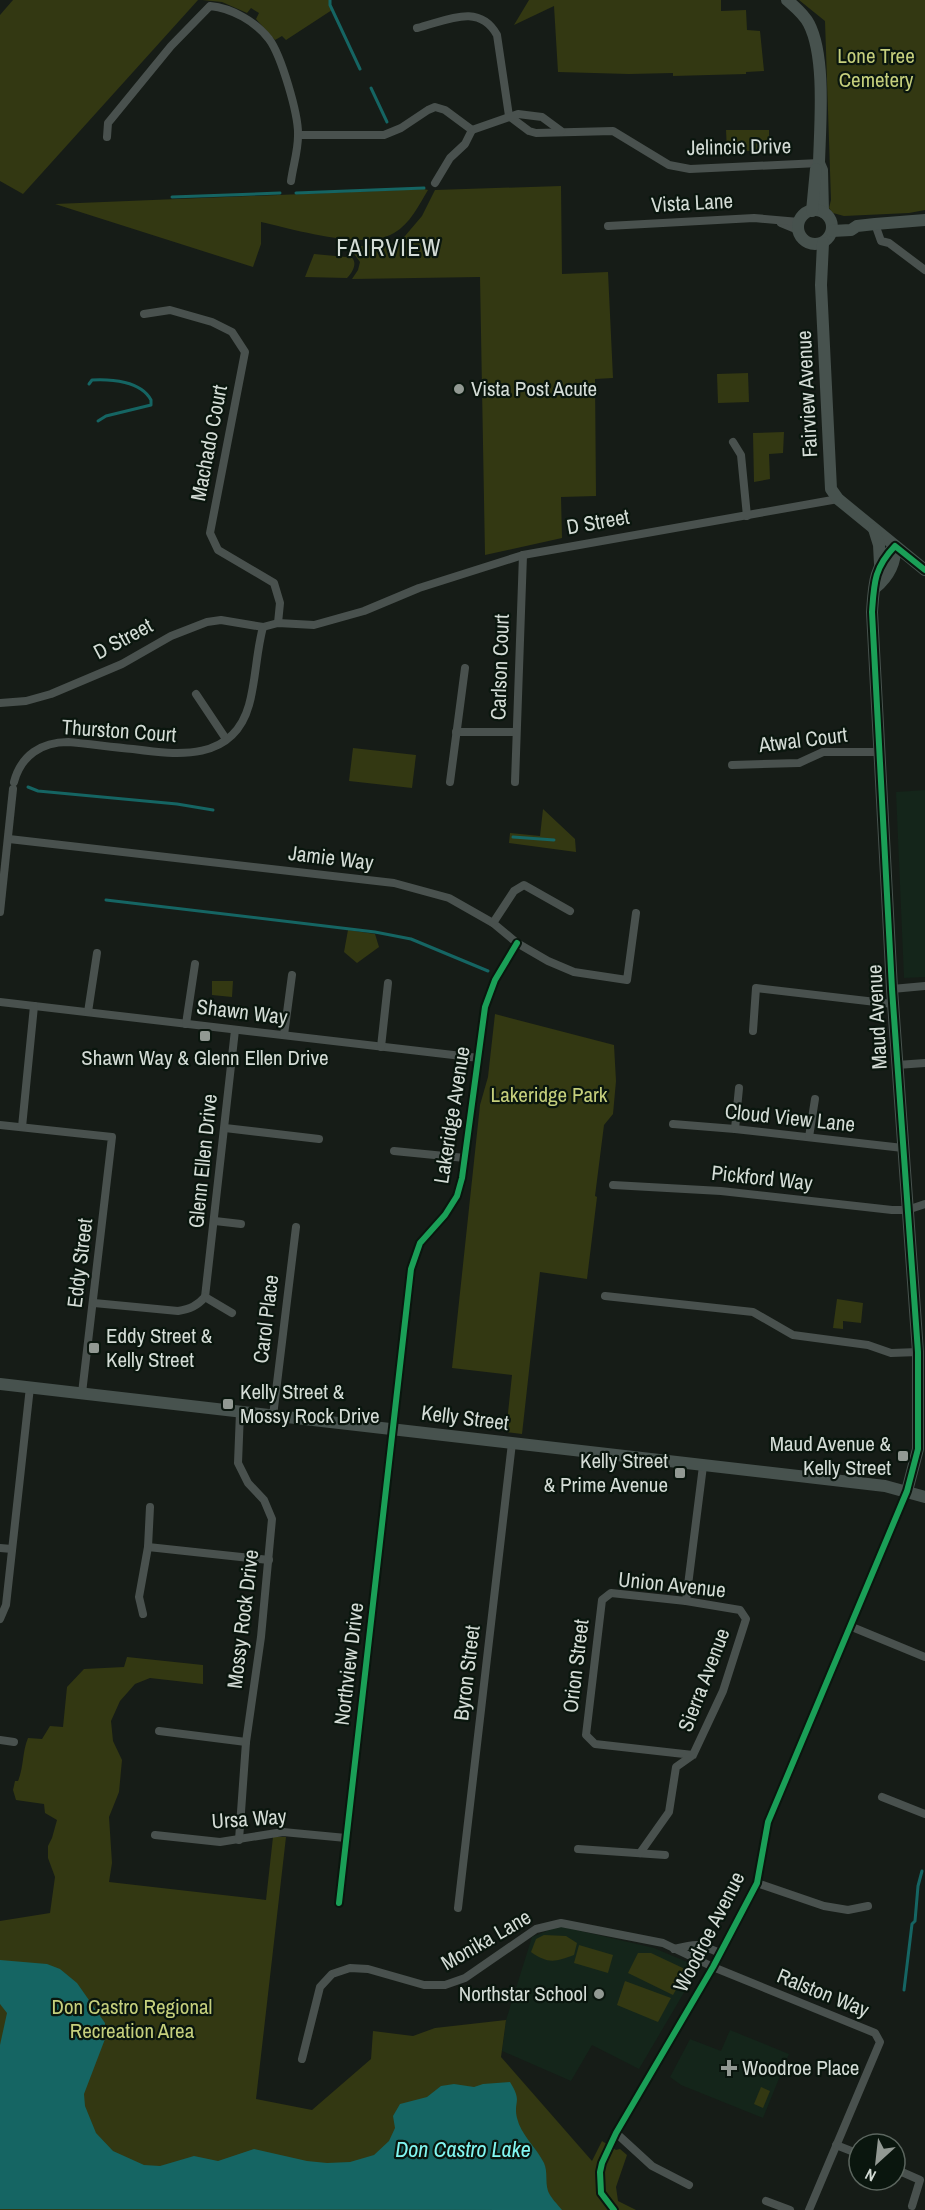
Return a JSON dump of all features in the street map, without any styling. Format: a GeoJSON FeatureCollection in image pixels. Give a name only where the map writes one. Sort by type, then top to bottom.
{"type":"FeatureCollection","features":[{"type":"Feature","properties":{"kind":"street"},"geometry":{"type":"LineString","coordinates":[[787,0],[808,21],[814,38],[818,63],[819,163],[822,170],[817,212]]}},
{"type":"Feature","properties":{"kind":"street"},"geometry":{"type":"LineString","coordinates":[[107,137],[108,123],[171,46],[210,6],[223,7],[252,22],[270,40],[294,107],[298,135],[291,181]]}},
{"type":"Feature","properties":{"kind":"street"},"geometry":{"type":"LineString","coordinates":[[417,28],[468,15],[481,17],[491,24],[497,35],[509,116]]}},
{"type":"Feature","properties":{"kind":"street"},"geometry":{"type":"LineString","coordinates":[[298,135],[384,135],[401,128],[435,107],[445,110],[472,130]]}},
{"type":"Feature","properties":{"kind":"street"},"geometry":{"type":"LineString","coordinates":[[525,128],[530,114]]}},
{"type":"Feature","properties":{"kind":"street"},"geometry":{"type":"LineString","coordinates":[[435,183],[450,158],[465,144],[472,130],[509,116],[530,114],[542,117],[561,131]]}},
{"type":"Feature","properties":{"kind":"street","name":"Jelincic Drive"},"geometry":{"type":"LineString","coordinates":[[509,116],[536,133],[613,131],[669,165],[690,169],[819,163]]}},
{"type":"Feature","properties":{"kind":"street"},"geometry":{"type":"LineString","coordinates":[[817,212],[804,214],[798,226],[803,240],[818,244],[832,227]]}},
{"type":"Feature","properties":{"kind":"street"},"geometry":{"type":"LineString","coordinates":[[817,212],[832,227],[850,230],[857,226],[925,220]]}},
{"type":"Feature","properties":{"kind":"street","name":"Vista Lane"},"geometry":{"type":"LineString","coordinates":[[608,226],[754,218],[783,220],[798,226]]}},
{"type":"Feature","properties":{"kind":"street"},"geometry":{"type":"LineString","coordinates":[[875,224],[880,241],[889,243],[925,270]]}},
{"type":"Feature","properties":{"kind":"street","name":"Fairview Avenue"},"geometry":{"type":"LineString","coordinates":[[818,244],[817,275],[821,285],[831,489],[838,499]]}},
{"type":"Feature","properties":{"kind":"street","name":"Machado Court"},"geometry":{"type":"LineString","coordinates":[[144,314],[170,310],[212,322],[232,332],[245,352],[210,532],[218,550],[274,583],[280,603],[278,623]]}},
{"type":"Feature","properties":{"kind":"street"},"geometry":{"type":"LineString","coordinates":[[733,442],[741,455],[747,516]]}},
{"type":"Feature","properties":{"kind":"street"},"geometry":{"type":"LineString","coordinates":[[838,499],[925,570]]}},
{"type":"Feature","properties":{"kind":"street","name":"D Street"},"geometry":{"type":"LineString","coordinates":[[0,703],[51,694],[122,664],[194,625],[221,620],[263,627],[278,623],[314,626],[364,611],[419,588],[523,555],[838,499]]}},
{"type":"Feature","properties":{"kind":"street"},"geometry":{"type":"LineString","coordinates":[[874,529],[879,545],[880,564]]}},
{"type":"Feature","properties":{"kind":"street"},"geometry":{"type":"LineString","coordinates":[[875,588],[884,581],[896,560],[895,546]]}},
{"type":"Feature","properties":{"kind":"street","name":"Maud Avenue"},"geometry":{"type":"LineString","coordinates":[[895,546],[880,564],[874,577],[872,612],[897,1065],[907,1210],[920,1323],[918,1449],[907,1491]]}},
{"type":"Feature","properties":{"kind":"street","name":"Carlson Court"},"geometry":{"type":"LineString","coordinates":[[515,782],[523,555]]}},
{"type":"Feature","properties":{"kind":"street","name":"Thurston Court"},"geometry":{"type":"LineString","coordinates":[[9,839],[14,785],[19,768],[34,751],[56,742],[68,742],[190,754],[209,749],[226,739],[243,719],[249,706],[263,627]]}},
{"type":"Feature","properties":{"kind":"street"},"geometry":{"type":"LineString","coordinates":[[450,782],[465,668]]}},
{"type":"Feature","properties":{"kind":"street"},"geometry":{"type":"LineString","coordinates":[[196,694],[226,739]]}},
{"type":"Feature","properties":{"kind":"street"},"geometry":{"type":"LineString","coordinates":[[456,732],[515,732]]}},
{"type":"Feature","properties":{"kind":"street","name":"Atwal Court"},"geometry":{"type":"LineString","coordinates":[[732,765],[799,763],[823,752],[879,752]]}},
{"type":"Feature","properties":{"kind":"street"},"geometry":{"type":"LineString","coordinates":[[0,912],[9,839]]}},
{"type":"Feature","properties":{"kind":"street","name":"Jamie Way"},"geometry":{"type":"LineString","coordinates":[[9,839],[394,883],[449,898],[493,923],[517,943],[548,962],[574,972],[627,980],[636,913]]}},
{"type":"Feature","properties":{"kind":"street"},"geometry":{"type":"LineString","coordinates":[[493,923],[514,891],[524,885],[570,911]]}},
{"type":"Feature","properties":{"kind":"street","name":"Lakeridge Avenue"},"geometry":{"type":"LineString","coordinates":[[392,1430],[411,1269],[420,1243],[445,1215],[457,1196],[465,1158],[485,1007],[495,980],[517,943]]}},
{"type":"Feature","properties":{"kind":"street"},"geometry":{"type":"LineString","coordinates":[[88,1012],[97,953]]}},
{"type":"Feature","properties":{"kind":"street"},"geometry":{"type":"LineString","coordinates":[[186,1024],[195,964]]}},
{"type":"Feature","properties":{"kind":"street"},"geometry":{"type":"LineString","coordinates":[[284,1035],[292,975]]}},
{"type":"Feature","properties":{"kind":"street"},"geometry":{"type":"LineString","coordinates":[[381,1047],[388,983]]}},
{"type":"Feature","properties":{"kind":"street"},"geometry":{"type":"LineString","coordinates":[[892,989],[925,986]]}},
{"type":"Feature","properties":{"kind":"street"},"geometry":{"type":"LineString","coordinates":[[753,1030],[756,987],[893,1004]]}},
{"type":"Feature","properties":{"kind":"street","name":"Shawn Way"},"geometry":{"type":"LineString","coordinates":[[0,1002],[479,1058]]}},
{"type":"Feature","properties":{"kind":"street"},"geometry":{"type":"LineString","coordinates":[[0,1125],[21,1127],[34,1006]]}},
{"type":"Feature","properties":{"kind":"street","name":"Glenn Ellen Drive"},"geometry":{"type":"LineString","coordinates":[[205,1297],[235,1030]]}},
{"type":"Feature","properties":{"kind":"street"},"geometry":{"type":"LineString","coordinates":[[897,1065],[925,1063]]}},
{"type":"Feature","properties":{"kind":"street"},"geometry":{"type":"LineString","coordinates":[[735,1129],[739,1088]]}},
{"type":"Feature","properties":{"kind":"street"},"geometry":{"type":"LineString","coordinates":[[809,1137],[815,1099]]}},
{"type":"Feature","properties":{"kind":"street","name":"Cloud View Lane"},"geometry":{"type":"LineString","coordinates":[[673,1124],[903,1148]]}},
{"type":"Feature","properties":{"kind":"street","name":"Eddy Street"},"geometry":{"type":"LineString","coordinates":[[21,1127],[112,1137],[82,1393]]}},
{"type":"Feature","properties":{"kind":"street"},"geometry":{"type":"LineString","coordinates":[[225,1128],[319,1139]]}},
{"type":"Feature","properties":{"kind":"street"},"geometry":{"type":"LineString","coordinates":[[394,1150],[465,1158]]}},
{"type":"Feature","properties":{"kind":"street","name":"Pickford Way"},"geometry":{"type":"LineString","coordinates":[[613,1185],[721,1191],[907,1210]]}},
{"type":"Feature","properties":{"kind":"street"},"geometry":{"type":"LineString","coordinates":[[907,1210],[925,1204]]}},
{"type":"Feature","properties":{"kind":"street"},"geometry":{"type":"LineString","coordinates":[[215,1221],[241,1224]]}},
{"type":"Feature","properties":{"kind":"street","name":"Carol Place"},"geometry":{"type":"LineString","coordinates":[[273,1416],[296,1227]]}},
{"type":"Feature","properties":{"kind":"street"},"geometry":{"type":"LineString","coordinates":[[605,1296],[753,1312],[793,1335],[868,1345],[891,1353],[918,1352]]}},
{"type":"Feature","properties":{"kind":"street"},"geometry":{"type":"LineString","coordinates":[[94,1303],[178,1311],[190,1310],[205,1297],[232,1313]]}},
{"type":"Feature","properties":{"kind":"street","name":"Kelly Street"},"geometry":{"type":"LineString","coordinates":[[0,1384],[885,1486],[925,1497]]}},
{"type":"Feature","properties":{"kind":"street"},"geometry":{"type":"LineString","coordinates":[[0,1618],[6,1605],[30,1387]]}},
{"type":"Feature","properties":{"kind":"street","name":"Mossy Rock Drive"},"geometry":{"type":"LineString","coordinates":[[239,1840],[246,1742],[272,1519],[264,1500],[248,1483],[238,1462],[240,1412]]}},
{"type":"Feature","properties":{"kind":"street","name":"Northview Drive"},"geometry":{"type":"LineString","coordinates":[[339,1903],[392,1430]]}},
{"type":"Feature","properties":{"kind":"street","name":"Byron Street"},"geometry":{"type":"LineString","coordinates":[[458,1908],[512,1443]]}},
{"type":"Feature","properties":{"kind":"street"},"geometry":{"type":"LineString","coordinates":[[686,1601],[703,1466]]}},
{"type":"Feature","properties":{"kind":"street","name":"Woodroe Avenue"},"geometry":{"type":"LineString","coordinates":[[614,2210],[601,2193],[602,2163],[616,2133],[713,1967],[758,1883],[768,1822],[907,1491]]}},
{"type":"Feature","properties":{"kind":"street"},"geometry":{"type":"LineString","coordinates":[[143,1614],[139,1598],[148,1547],[150,1507]]}},
{"type":"Feature","properties":{"kind":"street"},"geometry":{"type":"LineString","coordinates":[[148,1547],[269,1560]]}},
{"type":"Feature","properties":{"kind":"street"},"geometry":{"type":"LineString","coordinates":[[0,1548],[12,1549]]}},
{"type":"Feature","properties":{"kind":"street","name":"Union Avenue"},"geometry":{"type":"LineString","coordinates":[[602,1600],[611,1593],[686,1601],[740,1610]]}},
{"type":"Feature","properties":{"kind":"street","name":"Orion Street"},"geometry":{"type":"LineString","coordinates":[[602,1600],[586,1735],[595,1744],[693,1755]]}},
{"type":"Feature","properties":{"kind":"street","name":"Sierra Avenue"},"geometry":{"type":"LineString","coordinates":[[640,1853],[669,1812],[676,1767],[693,1755],[723,1691],[746,1619],[740,1610]]}},
{"type":"Feature","properties":{"kind":"street"},"geometry":{"type":"LineString","coordinates":[[852,1626],[925,1657]]}},
{"type":"Feature","properties":{"kind":"street"},"geometry":{"type":"LineString","coordinates":[[159,1731],[246,1742]]}},
{"type":"Feature","properties":{"kind":"street"},"geometry":{"type":"LineString","coordinates":[[0,1740],[14,1742]]}},
{"type":"Feature","properties":{"kind":"street"},"geometry":{"type":"LineString","coordinates":[[882,1797],[925,1814]]}},
{"type":"Feature","properties":{"kind":"street","name":"Ursa Way"},"geometry":{"type":"LineString","coordinates":[[155,1835],[220,1842],[283,1832],[345,1838]]}},
{"type":"Feature","properties":{"kind":"street"},"geometry":{"type":"LineString","coordinates":[[578,1849],[665,1854]]}},
{"type":"Feature","properties":{"kind":"street"},"geometry":{"type":"LineString","coordinates":[[758,1883],[824,1906],[848,1910],[868,1906]]}},
{"type":"Feature","properties":{"kind":"street","name":"Monika Lane"},"geometry":{"type":"LineString","coordinates":[[302,2059],[320,1987],[332,1974],[350,1968],[368,1970],[424,1985],[445,1985],[465,1978],[536,1929],[561,1923],[663,1943],[713,1967]]}},
{"type":"Feature","properties":{"kind":"street","name":"Monika Lane"},"geometry":{"type":"LineString","coordinates":[[675,1949],[690,1944],[700,1944],[720,1953]]}},
{"type":"Feature","properties":{"kind":"street","name":"Ralston Way"},"geometry":{"type":"LineString","coordinates":[[713,1967],[875,2033],[880,2042],[809,2210]]}},
{"type":"Feature","properties":{"kind":"street"},"geometry":{"type":"LineString","coordinates":[[616,2133],[652,2166],[689,2185]]}},
{"type":"Feature","properties":{"kind":"street"},"geometry":{"type":"LineString","coordinates":[[836,2145],[847,2149]]}},
{"type":"Feature","properties":{"kind":"street"},"geometry":{"type":"LineString","coordinates":[[907,2174],[920,2180],[912,2206]]}},
{"type":"Feature","properties":{"kind":"street"},"geometry":{"type":"LineString","coordinates":[[766,2201],[790,2210]]}},
{"type":"Feature","properties":{"kind":"shaded area"},"geometry":{"type":"Polygon","coordinates":[[[925,790],[925,977],[904,978],[896,792],[925,790]]]}},
{"type":"Feature","properties":{"kind":"shaded area","name":"Northstar School"},"geometry":{"type":"Polygon","coordinates":[[[559,1926],[654,1948],[699,1967],[639,2069],[592,2045],[571,2081],[502,2051],[506,2020],[532,1937],[559,1926]]]}},
{"type":"Feature","properties":{"kind":"shaded area","name":"Woodroe Place"},"geometry":{"type":"Polygon","coordinates":[[[730,2030],[789,2054],[763,2118],[681,2085],[670,2077],[690,2039],[721,2051],[730,2030]]]}},
{"type":"Feature","properties":{"kind":"green space"},"geometry":{"type":"Polygon","coordinates":[[[13,0],[198,0],[23,194],[0,181],[0,15],[13,0]]]}},
{"type":"Feature","properties":{"kind":"green space"},"geometry":{"type":"Polygon","coordinates":[[[202,0],[330,0],[332,10],[286,40],[282,36],[275,40],[256,19],[259,13],[251,8],[247,13],[222,2],[202,0]]]}},
{"type":"Feature","properties":{"kind":"green space"},"geometry":{"type":"Polygon","coordinates":[[[529,0],[721,0],[721,11],[746,10],[747,30],[760,31],[764,71],[746,72],[746,74],[673,76],[673,73],[558,72],[554,6],[514,25],[529,0]]]}},
{"type":"Feature","properties":{"kind":"green space","name":"Lone Tree Cemetery"},"geometry":{"type":"Polygon","coordinates":[[[799,0],[925,0],[925,210],[909,213],[844,216],[833,213],[829,208],[831,200],[825,21],[799,0]]]}},
{"type":"Feature","properties":{"kind":"green space"},"geometry":{"type":"Polygon","coordinates":[[[726,130],[769,130],[769,151],[727,151],[726,130]]]}},
{"type":"Feature","properties":{"kind":"green space"},"geometry":{"type":"Polygon","coordinates":[[[561,186],[562,274],[608,272],[613,378],[595,379],[596,496],[561,497],[562,538],[485,555],[480,277],[352,279],[360,262],[349,247],[399,243],[422,216],[435,190],[561,186]]]}},
{"type":"Feature","properties":{"kind":"green space"},"geometry":{"type":"Polygon","coordinates":[[[428,190],[409,219],[400,229],[381,238],[365,240],[328,237],[261,222],[261,244],[253,267],[55,204],[428,190]]]}},
{"type":"Feature","properties":{"kind":"green space"},"geometry":{"type":"Polygon","coordinates":[[[314,254],[346,257],[348,255],[354,263],[352,272],[347,278],[305,277],[314,254]]]}},
{"type":"Feature","properties":{"kind":"green space"},"geometry":{"type":"Polygon","coordinates":[[[748,373],[749,402],[718,403],[717,374],[748,373]]]}},
{"type":"Feature","properties":{"kind":"green space"},"geometry":{"type":"Polygon","coordinates":[[[784,432],[783,453],[769,454],[770,479],[754,482],[753,433],[784,432]]]}},
{"type":"Feature","properties":{"kind":"green space"},"geometry":{"type":"Polygon","coordinates":[[[353,748],[416,755],[412,788],[349,781],[353,748]]]}},
{"type":"Feature","properties":{"kind":"green space"},"geometry":{"type":"Polygon","coordinates":[[[543,809],[575,839],[576,852],[509,843],[510,833],[540,836],[543,809]]]}},
{"type":"Feature","properties":{"kind":"green space"},"geometry":{"type":"Polygon","coordinates":[[[348,930],[375,934],[379,947],[357,963],[344,952],[348,930]]]}},
{"type":"Feature","properties":{"kind":"green space"},"geometry":{"type":"Polygon","coordinates":[[[212,981],[233,981],[232,997],[212,995],[212,981]]]}},
{"type":"Feature","properties":{"kind":"green space","name":"Lakeridge Park"},"geometry":{"type":"Polygon","coordinates":[[[495,1014],[614,1045],[616,1081],[613,1114],[604,1125],[587,1279],[540,1272],[522,1434],[506,1432],[512,1375],[452,1368],[480,1105],[488,1077],[495,1014]]]}},
{"type":"Feature","properties":{"kind":"green space"},"geometry":{"type":"Polygon","coordinates":[[[837,1299],[863,1303],[861,1323],[843,1321],[843,1329],[833,1328],[837,1299]]]}},
{"type":"Feature","properties":{"kind":"green space","name":"Don Castro Regional Recreation Area"},"geometry":{"type":"Polygon","coordinates":[[[127,1657],[203,1665],[203,1684],[150,1678],[135,1684],[120,1701],[111,1721],[113,1741],[122,1760],[119,1792],[109,1817],[112,1863],[109,1882],[266,1900],[273,1837],[286,1837],[256,2099],[312,2110],[371,2059],[373,2031],[413,2036],[435,2028],[506,2020],[501,2057],[592,2161],[602,2141],[616,2150],[620,2149],[627,2155],[616,2187],[618,2201],[636,2210],[0,2210],[0,1921],[50,1913],[55,1877],[48,1858],[48,1846],[57,1820],[45,1813],[44,1804],[16,1800],[13,1790],[15,1781],[18,1781],[20,1776],[28,1738],[42,1739],[50,1726],[63,1727],[67,1687],[84,1669],[124,1667],[127,1657]]]}},
{"type":"Feature","properties":{"kind":"green space"},"geometry":{"type":"Polygon","coordinates":[[[544,1935],[566,1936],[577,1943],[574,1955],[552,1961],[542,1959],[531,1952],[536,1939],[544,1935]]]}},
{"type":"Feature","properties":{"kind":"green space"},"geometry":{"type":"Polygon","coordinates":[[[579,1945],[613,1955],[608,1973],[574,1963],[579,1945]]]}},
{"type":"Feature","properties":{"kind":"green space"},"geometry":{"type":"Polygon","coordinates":[[[638,1953],[651,1953],[687,1970],[673,1995],[628,1973],[638,1953]]]}},
{"type":"Feature","properties":{"kind":"green space"},"geometry":{"type":"Polygon","coordinates":[[[625,1981],[671,1998],[658,2022],[617,2005],[625,1981]]]}},
{"type":"Feature","properties":{"kind":"green space"},"geometry":{"type":"Polygon","coordinates":[[[761,2087],[770,2091],[763,2108],[754,2104],[761,2087]]]}},
{"type":"Feature","properties":{"kind":"water","name":"Don Castro Lake"},"geometry":{"type":"Polygon","coordinates":[[[0,1960],[47,1964],[60,1969],[77,1983],[105,2023],[105,2039],[84,2094],[85,2106],[96,2133],[113,2151],[144,2165],[160,2166],[194,2156],[218,2161],[254,2149],[307,2161],[350,2162],[374,2155],[389,2141],[395,2128],[393,2116],[400,2104],[427,2097],[441,2086],[454,2084],[474,2087],[510,2082],[517,2098],[516,2112],[519,2124],[544,2163],[548,2191],[562,2210],[0,2209],[0,2045],[7,2013],[0,2004],[0,1960]]]}},
{"type":"Feature","properties":{"kind":"waterway"},"geometry":{"type":"LineString","coordinates":[[330,0],[330,5],[360,69]]}},
{"type":"Feature","properties":{"kind":"waterway"},"geometry":{"type":"LineString","coordinates":[[371,88],[387,122]]}},
{"type":"Feature","properties":{"kind":"waterway"},"geometry":{"type":"LineString","coordinates":[[296,193],[424,188]]}},
{"type":"Feature","properties":{"kind":"waterway"},"geometry":{"type":"LineString","coordinates":[[172,197],[280,193]]}},
{"type":"Feature","properties":{"kind":"waterway"},"geometry":{"type":"LineString","coordinates":[[89,384],[92,380],[108,380],[133,385],[151,400],[151,405],[106,416],[98,421]]}},
{"type":"Feature","properties":{"kind":"waterway"},"geometry":{"type":"LineString","coordinates":[[28,787],[38,791],[177,804],[213,810]]}},
{"type":"Feature","properties":{"kind":"waterway"},"geometry":{"type":"LineString","coordinates":[[513,837],[554,840]]}},
{"type":"Feature","properties":{"kind":"waterway"},"geometry":{"type":"LineString","coordinates":[[106,900],[375,932],[411,939],[488,971]]}},
{"type":"Feature","properties":{"kind":"waterway"},"geometry":{"type":"LineString","coordinates":[[904,1990],[912,1924],[915,1921],[918,1886],[922,1871]]}},
{"type":"Feature","properties":{"kind":"cycle path"},"geometry":{"type":"LineString","coordinates":[[614,2210],[601,2193],[602,2163],[616,2133],[713,1967],[757,1883],[768,1822],[907,1491],[918,1449],[918,1352],[892,989],[872,612],[876,576],[895,546],[925,570]]}},
{"type":"Feature","properties":{"kind":"cycle path"},"geometry":{"type":"LineString","coordinates":[[339,1903],[411,1269],[420,1243],[445,1215],[457,1196],[462,1178],[485,1007],[495,980],[517,943]]}},
{"type":"Feature","properties":{"kind":"place","name":"Vista Post Acute"},"geometry":{"type":"Point","coordinates":[459,389]}},
{"type":"Feature","properties":{"kind":"place","name":"Shawn Way & Glenn Ellen Drive"},"geometry":{"type":"Point","coordinates":[205,1036]}},
{"type":"Feature","properties":{"kind":"place","name":"Eddy Street & Kelly Street"},"geometry":{"type":"Point","coordinates":[94,1348]}},
{"type":"Feature","properties":{"kind":"place","name":"Kelly Street & Mossy Rock Drive"},"geometry":{"type":"Point","coordinates":[228,1404]}},
{"type":"Feature","properties":{"kind":"place","name":"Maud Avenue & Kelly Street"},"geometry":{"type":"Point","coordinates":[903,1456]}},
{"type":"Feature","properties":{"kind":"place","name":"Kelly Street & Prime Avenue"},"geometry":{"type":"Point","coordinates":[680,1473]}},
{"type":"Feature","properties":{"kind":"place","name":"Northstar School"},"geometry":{"type":"Point","coordinates":[599,1994]}},
{"type":"Feature","properties":{"kind":"place","name":"Woodroe Place"},"geometry":{"type":"Point","coordinates":[729,2068]}},
{"type":"Feature","properties":{"kind":"district","name":"FAIRVIEW"},"geometry":{"type":"Point","coordinates":[389,248]}}]}
